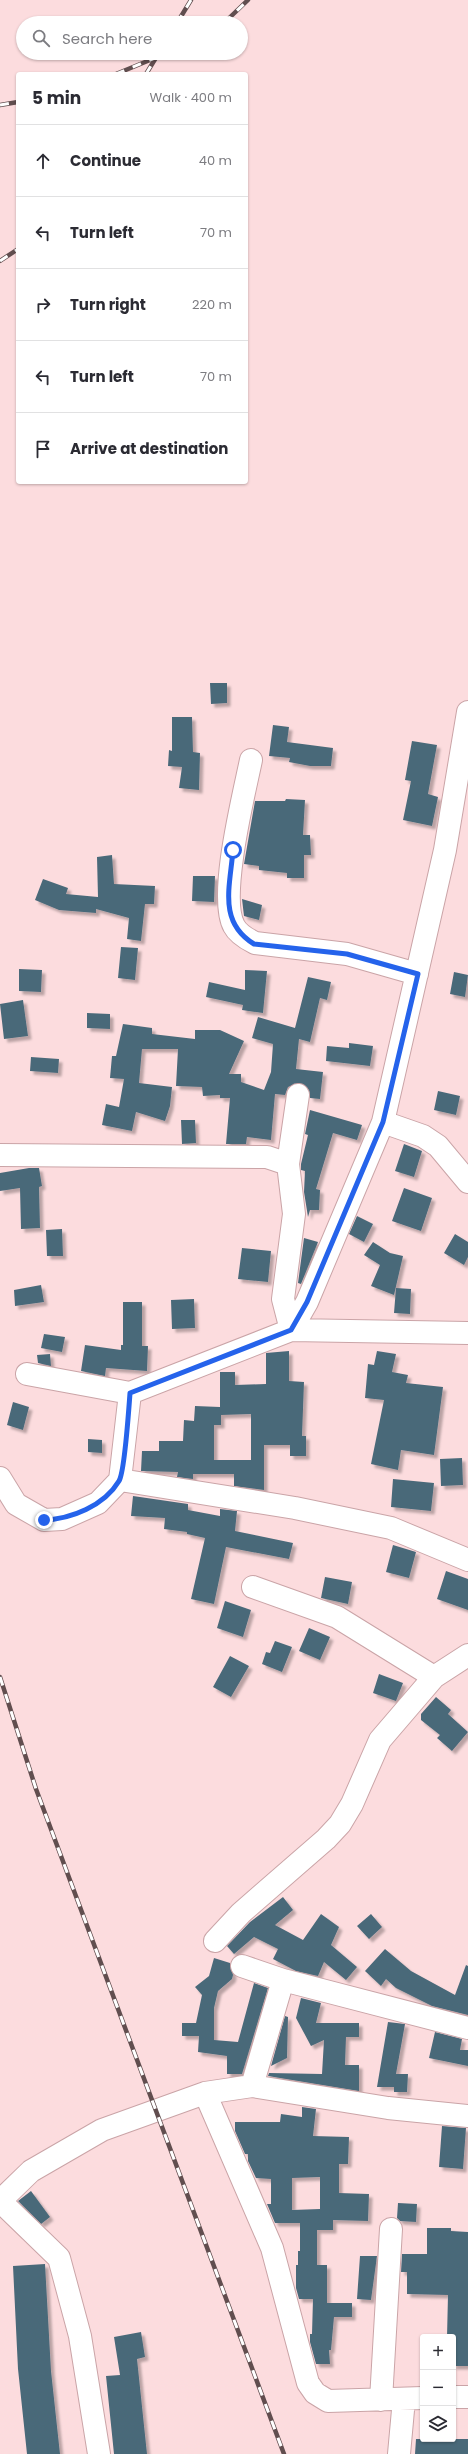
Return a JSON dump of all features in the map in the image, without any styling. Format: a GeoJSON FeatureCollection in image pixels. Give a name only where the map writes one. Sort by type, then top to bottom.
{"type":"FeatureCollection","features":[{"type":"Feature","properties":{"kind":"street"},"geometry":{"type":"LineString","coordinates":[[291,1330],[307,1302],[383,1122],[418,974],[444,850],[468,712]]}},
{"type":"Feature","properties":{"kind":"street"},"geometry":{"type":"LineString","coordinates":[[251,760],[233,850],[229,908],[234,926],[242,936],[254,944],[347,954],[418,974]]}},
{"type":"Feature","properties":{"kind":"street"},"geometry":{"type":"LineString","coordinates":[[291,1330],[283,1299],[294,1214],[288,1164],[298,1095]]}},
{"type":"Feature","properties":{"kind":"street"},"geometry":{"type":"LineString","coordinates":[[383,1122],[423,1136],[438,1146],[468,1182]]}},
{"type":"Feature","properties":{"kind":"street"},"geometry":{"type":"LineString","coordinates":[[0,1155],[267,1157],[288,1164]]}},
{"type":"Feature","properties":{"kind":"street"},"geometry":{"type":"LineString","coordinates":[[27,1374],[130,1393],[291,1330],[468,1333]]}},
{"type":"Feature","properties":{"kind":"street"},"geometry":{"type":"LineString","coordinates":[[0,1478],[16,1504],[44,1520],[62,1519],[98,1503],[120,1480],[130,1393]]}},
{"type":"Feature","properties":{"kind":"street"},"geometry":{"type":"LineString","coordinates":[[120,1480],[295,1508],[391,1528],[468,1560]]}},
{"type":"Feature","properties":{"kind":"street"},"geometry":{"type":"LineString","coordinates":[[253,1587],[337,1617],[434,1677]]}},
{"type":"Feature","properties":{"kind":"street"},"geometry":{"type":"LineString","coordinates":[[215,1941],[241,1913],[326,1839],[340,1824],[352,1804],[380,1740],[434,1677],[468,1655]]}},
{"type":"Feature","properties":{"kind":"street"},"geometry":{"type":"LineString","coordinates":[[242,1966],[283,1980],[468,2028]]}},
{"type":"Feature","properties":{"kind":"street"},"geometry":{"type":"LineString","coordinates":[[252,2086],[283,1980]]}},
{"type":"Feature","properties":{"kind":"street"},"geometry":{"type":"LineString","coordinates":[[99,2454],[80,2336],[60,2258],[0,2201],[31,2172],[102,2130],[205,2093],[252,2086],[388,2108],[468,2116]]}},
{"type":"Feature","properties":{"kind":"street"},"geometry":{"type":"LineString","coordinates":[[205,2093],[272,2248],[308,2383],[315,2393],[328,2401],[413,2399],[398,2454]]}},
{"type":"Feature","properties":{"kind":"street"},"geometry":{"type":"LineString","coordinates":[[381,2400],[391,2228]]}},
{"type":"Feature","properties":{"kind":"street"},"geometry":{"type":"LineString","coordinates":[[456,2397],[468,2397]]}},
{"type":"Feature","properties":{"kind":"building"},"geometry":{"type":"Polygon","coordinates":[[[210,683],[227,683],[227,703],[211,704],[210,683]]]}},
{"type":"Feature","properties":{"kind":"building"},"geometry":{"type":"Polygon","coordinates":[[[172,717],[192,717],[193,752],[200,753],[199,790],[179,788],[182,767],[168,766],[169,750],[172,751],[172,717]]]}},
{"type":"Feature","properties":{"kind":"building"},"geometry":{"type":"Polygon","coordinates":[[[273,725],[289,727],[287,742],[333,748],[331,766],[310,766],[289,762],[290,758],[269,756],[273,725]]]}},
{"type":"Feature","properties":{"kind":"building"},"geometry":{"type":"Polygon","coordinates":[[[412,741],[437,745],[428,794],[438,797],[432,826],[403,820],[411,781],[405,780],[412,741]]]}},
{"type":"Feature","properties":{"kind":"building"},"geometry":{"type":"Polygon","coordinates":[[[286,799],[305,800],[303,835],[310,835],[311,855],[304,855],[304,878],[287,878],[287,873],[259,870],[259,866],[244,864],[255,801],[285,801],[286,799]]]}},
{"type":"Feature","properties":{"kind":"building"},"geometry":{"type":"Polygon","coordinates":[[[112,855],[114,884],[155,886],[154,904],[145,904],[141,941],[127,939],[129,918],[96,909],[96,913],[59,910],[35,900],[43,879],[68,888],[66,894],[98,897],[97,857],[112,855]]]}},
{"type":"Feature","properties":{"kind":"building"},"geometry":{"type":"Polygon","coordinates":[[[193,876],[215,876],[214,902],[192,901],[193,876]]]}},
{"type":"Feature","properties":{"kind":"building"},"geometry":{"type":"Polygon","coordinates":[[[242,899],[262,905],[259,920],[244,916],[242,899]]]}},
{"type":"Feature","properties":{"kind":"building"},"geometry":{"type":"Polygon","coordinates":[[[121,947],[138,948],[135,980],[118,978],[121,947]]]}},
{"type":"Feature","properties":{"kind":"building"},"geometry":{"type":"Polygon","coordinates":[[[19,969],[42,970],[41,992],[19,991],[19,969]]]}},
{"type":"Feature","properties":{"kind":"building"},"geometry":{"type":"Polygon","coordinates":[[[245,970],[267,971],[263,1013],[242,1010],[243,1005],[206,997],[209,982],[245,990],[245,970]]]}},
{"type":"Feature","properties":{"kind":"building"},"geometry":{"type":"Polygon","coordinates":[[[454,972],[468,975],[465,997],[450,994],[454,972]]]}},
{"type":"Feature","properties":{"kind":"building"},"geometry":{"type":"Polygon","coordinates":[[[308,977],[331,982],[327,1000],[320,998],[310,1042],[299,1039],[296,1069],[323,1072],[320,1099],[310,1098],[309,1090],[299,1083],[288,1087],[285,1095],[275,1094],[271,1140],[247,1137],[246,1144],[226,1144],[230,1098],[220,1098],[220,1095],[203,1096],[202,1087],[176,1086],[178,1049],[142,1049],[139,1083],[172,1087],[170,1106],[165,1121],[136,1112],[132,1131],[102,1125],[106,1104],[119,1107],[124,1079],[110,1078],[112,1056],[116,1056],[123,1024],[152,1028],[152,1034],[195,1039],[195,1030],[220,1030],[244,1041],[229,1074],[241,1074],[241,1082],[264,1090],[271,1072],[273,1044],[252,1038],[258,1017],[295,1028],[308,977]]]}},
{"type":"Feature","properties":{"kind":"building"},"geometry":{"type":"Polygon","coordinates":[[[23,1000],[28,1036],[4,1039],[0,1004],[23,1000]]]}},
{"type":"Feature","properties":{"kind":"building"},"geometry":{"type":"Polygon","coordinates":[[[87,1013],[110,1014],[110,1029],[87,1028],[87,1013]]]}},
{"type":"Feature","properties":{"kind":"building"},"geometry":{"type":"Polygon","coordinates":[[[349,1043],[373,1046],[370,1066],[326,1061],[327,1046],[349,1048],[349,1043]]]}},
{"type":"Feature","properties":{"kind":"building"},"geometry":{"type":"Polygon","coordinates":[[[31,1057],[59,1059],[58,1073],[30,1071],[31,1057]]]}},
{"type":"Feature","properties":{"kind":"building"},"geometry":{"type":"Polygon","coordinates":[[[438,1091],[460,1096],[456,1115],[434,1110],[438,1091]]]}},
{"type":"Feature","properties":{"kind":"building"},"geometry":{"type":"Polygon","coordinates":[[[310,1110],[362,1125],[357,1140],[333,1133],[316,1189],[320,1190],[319,1210],[310,1210],[308,1217],[304,1192],[305,1171],[301,1170],[301,1164],[308,1135],[305,1134],[310,1110]]]}},
{"type":"Feature","properties":{"kind":"building"},"geometry":{"type":"Polygon","coordinates":[[[181,1120],[195,1120],[196,1143],[182,1144],[181,1120]]]}},
{"type":"Feature","properties":{"kind":"building"},"geometry":{"type":"Polygon","coordinates":[[[404,1144],[422,1151],[414,1177],[395,1171],[404,1144]]]}},
{"type":"Feature","properties":{"kind":"building"},"geometry":{"type":"Polygon","coordinates":[[[29,1168],[39,1168],[42,1186],[39,1187],[40,1228],[21,1229],[20,1188],[0,1191],[0,1173],[29,1168]]]}},
{"type":"Feature","properties":{"kind":"building"},"geometry":{"type":"Polygon","coordinates":[[[404,1188],[432,1198],[421,1231],[392,1221],[404,1188]]]}},
{"type":"Feature","properties":{"kind":"building"},"geometry":{"type":"Polygon","coordinates":[[[357,1216],[373,1224],[364,1242],[349,1234],[357,1216]]]}},
{"type":"Feature","properties":{"kind":"building"},"geometry":{"type":"Polygon","coordinates":[[[62,1229],[63,1256],[47,1256],[46,1230],[62,1229]]]}},
{"type":"Feature","properties":{"kind":"building"},"geometry":{"type":"Polygon","coordinates":[[[455,1234],[468,1242],[468,1257],[464,1265],[444,1253],[455,1234]]]}},
{"type":"Feature","properties":{"kind":"building"},"geometry":{"type":"Polygon","coordinates":[[[304,1238],[318,1242],[301,1284],[298,1283],[304,1238]]]}},
{"type":"Feature","properties":{"kind":"building"},"geometry":{"type":"Polygon","coordinates":[[[373,1242],[390,1253],[403,1256],[394,1295],[371,1286],[380,1265],[364,1255],[373,1242]]]}},
{"type":"Feature","properties":{"kind":"building"},"geometry":{"type":"Polygon","coordinates":[[[242,1248],[271,1251],[268,1282],[238,1279],[242,1248]]]}},
{"type":"Feature","properties":{"kind":"building"},"geometry":{"type":"Polygon","coordinates":[[[41,1285],[44,1302],[15,1306],[14,1290],[41,1285]]]}},
{"type":"Feature","properties":{"kind":"building"},"geometry":{"type":"Polygon","coordinates":[[[396,1288],[411,1289],[410,1314],[394,1313],[396,1288]]]}},
{"type":"Feature","properties":{"kind":"building"},"geometry":{"type":"Polygon","coordinates":[[[194,1299],[195,1328],[172,1329],[171,1300],[194,1299]]]}},
{"type":"Feature","properties":{"kind":"building"},"geometry":{"type":"Polygon","coordinates":[[[123,1302],[142,1302],[142,1346],[148,1346],[147,1371],[106,1368],[105,1376],[81,1371],[85,1345],[121,1350],[121,1345],[123,1345],[123,1302]]]}},
{"type":"Feature","properties":{"kind":"building"},"geometry":{"type":"Polygon","coordinates":[[[44,1334],[65,1337],[62,1352],[41,1348],[44,1334]]]}},
{"type":"Feature","properties":{"kind":"building"},"geometry":{"type":"Polygon","coordinates":[[[289,1351],[289,1381],[304,1382],[302,1436],[306,1436],[306,1456],[290,1456],[290,1445],[264,1445],[264,1490],[234,1486],[234,1474],[193,1474],[193,1479],[177,1477],[178,1472],[141,1471],[142,1451],[159,1451],[159,1441],[183,1441],[184,1420],[194,1421],[195,1406],[220,1407],[220,1372],[235,1372],[235,1385],[266,1384],[266,1353],[289,1351]],[[251,1414],[221,1415],[221,1425],[214,1425],[214,1460],[251,1460],[251,1414]]]}},
{"type":"Feature","properties":{"kind":"building"},"geometry":{"type":"Polygon","coordinates":[[[377,1351],[396,1354],[392,1372],[408,1375],[406,1383],[443,1387],[434,1455],[401,1450],[398,1470],[371,1464],[384,1400],[365,1398],[368,1364],[374,1365],[377,1351]]]}},
{"type":"Feature","properties":{"kind":"building"},"geometry":{"type":"Polygon","coordinates":[[[50,1354],[51,1366],[38,1363],[37,1355],[50,1354]]]}},
{"type":"Feature","properties":{"kind":"building"},"geometry":{"type":"Polygon","coordinates":[[[13,1402],[29,1407],[23,1430],[7,1425],[13,1402]]]}},
{"type":"Feature","properties":{"kind":"building"},"geometry":{"type":"Polygon","coordinates":[[[88,1439],[102,1440],[102,1453],[88,1452],[88,1439]]]}},
{"type":"Feature","properties":{"kind":"building"},"geometry":{"type":"Polygon","coordinates":[[[462,1458],[463,1485],[441,1486],[440,1459],[462,1458]]]}},
{"type":"Feature","properties":{"kind":"building"},"geometry":{"type":"Polygon","coordinates":[[[393,1479],[434,1483],[431,1511],[391,1507],[393,1479]]]}},
{"type":"Feature","properties":{"kind":"building"},"geometry":{"type":"Polygon","coordinates":[[[133,1496],[188,1504],[188,1510],[220,1516],[220,1509],[237,1511],[235,1531],[293,1543],[289,1559],[226,1547],[214,1604],[191,1599],[205,1538],[187,1534],[187,1532],[164,1529],[165,1518],[131,1516],[133,1496]]]}},
{"type":"Feature","properties":{"kind":"building"},"geometry":{"type":"Polygon","coordinates":[[[393,1545],[416,1552],[409,1578],[386,1572],[393,1545]]]}},
{"type":"Feature","properties":{"kind":"building"},"geometry":{"type":"Polygon","coordinates":[[[446,1571],[468,1579],[468,1610],[437,1599],[446,1571]]]}},
{"type":"Feature","properties":{"kind":"building"},"geometry":{"type":"Polygon","coordinates":[[[325,1577],[352,1582],[348,1604],[321,1598],[325,1577]]]}},
{"type":"Feature","properties":{"kind":"building"},"geometry":{"type":"Polygon","coordinates":[[[225,1601],[251,1610],[243,1637],[217,1628],[225,1601]]]}},
{"type":"Feature","properties":{"kind":"building"},"geometry":{"type":"Polygon","coordinates":[[[309,1628],[330,1637],[320,1660],[299,1651],[309,1628]]]}},
{"type":"Feature","properties":{"kind":"building"},"geometry":{"type":"Polygon","coordinates":[[[275,1641],[292,1647],[282,1672],[262,1664],[266,1652],[270,1653],[275,1641]]]}},
{"type":"Feature","properties":{"kind":"building"},"geometry":{"type":"Polygon","coordinates":[[[230,1656],[249,1666],[231,1697],[213,1687],[230,1656]]]}},
{"type":"Feature","properties":{"kind":"building"},"geometry":{"type":"Polygon","coordinates":[[[379,1674],[403,1683],[396,1701],[373,1693],[379,1674]]]}},
{"type":"Feature","properties":{"kind":"building"},"geometry":{"type":"Polygon","coordinates":[[[436,1697],[451,1710],[448,1714],[468,1732],[452,1751],[437,1738],[440,1735],[421,1720],[421,1714],[436,1697]]]}},
{"type":"Feature","properties":{"kind":"building"},"geometry":{"type":"Polygon","coordinates":[[[283,1897],[293,1910],[275,1925],[303,1940],[321,1914],[339,1927],[331,1945],[357,1967],[346,1980],[324,1962],[318,1976],[296,1971],[273,1959],[278,1949],[254,1937],[234,1954],[227,1946],[250,1922],[283,1897]]]}},
{"type":"Feature","properties":{"kind":"building"},"geometry":{"type":"Polygon","coordinates":[[[371,1914],[382,1927],[369,1939],[357,1926],[371,1914]]]}},
{"type":"Feature","properties":{"kind":"building"},"geometry":{"type":"Polygon","coordinates":[[[385,1949],[411,1971],[455,1995],[466,1965],[468,1966],[468,2015],[432,2006],[396,1988],[386,1979],[381,1986],[365,1971],[385,1949]]]}},
{"type":"Feature","properties":{"kind":"building"},"geometry":{"type":"Polygon","coordinates":[[[214,1958],[230,1963],[233,1975],[232,1979],[218,1991],[214,2008],[214,2040],[238,2042],[254,1983],[268,1988],[242,2074],[227,2074],[227,2056],[198,2052],[199,2036],[182,2036],[182,2023],[196,2023],[202,1995],[195,1987],[209,1976],[214,1958]]]}},
{"type":"Feature","properties":{"kind":"building"},"geometry":{"type":"Polygon","coordinates":[[[301,1998],[321,2003],[316,2023],[359,2023],[359,2037],[346,2037],[345,2065],[359,2065],[359,2091],[268,2076],[269,2073],[322,2074],[324,2040],[311,2046],[296,2018],[301,1998]]]}},
{"type":"Feature","properties":{"kind":"building"},"geometry":{"type":"Polygon","coordinates":[[[285,2016],[288,2017],[287,2058],[271,2066],[285,2016]]]}},
{"type":"Feature","properties":{"kind":"building"},"geometry":{"type":"Polygon","coordinates":[[[388,2022],[405,2024],[396,2074],[408,2074],[407,2092],[394,2092],[394,2087],[377,2087],[388,2022]]]}},
{"type":"Feature","properties":{"kind":"building"},"geometry":{"type":"Polygon","coordinates":[[[435,2032],[462,2039],[460,2050],[468,2050],[468,2066],[429,2058],[435,2032]]]}},
{"type":"Feature","properties":{"kind":"building"},"geometry":{"type":"Polygon","coordinates":[[[302,2107],[316,2109],[313,2136],[349,2137],[348,2164],[339,2164],[339,2193],[369,2194],[368,2221],[333,2220],[333,2230],[317,2230],[317,2265],[327,2265],[327,2303],[352,2303],[352,2317],[334,2317],[331,2350],[329,2350],[330,2364],[316,2364],[310,2342],[310,2334],[312,2334],[313,2299],[299,2299],[296,2288],[296,2265],[298,2265],[298,2251],[300,2251],[300,2223],[275,2223],[267,2204],[271,2204],[271,2179],[256,2178],[248,2161],[248,2154],[245,2154],[235,2131],[235,2122],[280,2122],[281,2114],[302,2117],[302,2107]],[[320,2177],[292,2178],[292,2210],[320,2209],[320,2177]]]}},
{"type":"Feature","properties":{"kind":"building"},"geometry":{"type":"Polygon","coordinates":[[[442,2126],[466,2128],[463,2169],[439,2167],[442,2126]]]}},
{"type":"Feature","properties":{"kind":"building"},"geometry":{"type":"Polygon","coordinates":[[[31,2191],[50,2217],[41,2224],[18,2201],[31,2191]]]}},
{"type":"Feature","properties":{"kind":"building"},"geometry":{"type":"Polygon","coordinates":[[[398,2203],[417,2204],[416,2222],[400,2221],[397,2218],[398,2203]]]}},
{"type":"Feature","properties":{"kind":"building"},"geometry":{"type":"Polygon","coordinates":[[[427,2228],[451,2228],[451,2231],[468,2232],[468,2366],[456,2366],[456,2334],[447,2334],[448,2295],[407,2294],[407,2272],[401,2272],[402,2254],[427,2254],[427,2228]]]}},
{"type":"Feature","properties":{"kind":"building"},"geometry":{"type":"Polygon","coordinates":[[[360,2256],[377,2256],[371,2300],[357,2299],[360,2256]]]}},
{"type":"Feature","properties":{"kind":"building"},"geometry":{"type":"Polygon","coordinates":[[[45,2264],[51,2371],[60,2454],[27,2454],[18,2369],[13,2266],[45,2264]]]}},
{"type":"Feature","properties":{"kind":"building"},"geometry":{"type":"Polygon","coordinates":[[[141,2332],[145,2357],[137,2359],[147,2454],[114,2454],[106,2376],[120,2375],[114,2337],[141,2332]]]}},
{"type":"Feature","properties":{"kind":"building"},"geometry":{"type":"Polygon","coordinates":[[[416,2439],[420,2439],[420,2442],[456,2442],[456,2439],[468,2439],[468,2454],[415,2454],[416,2439]]]}},
{"type":"Feature","properties":{"kind":"railway"},"geometry":{"type":"LineString","coordinates":[[181,16],[191,0]]}},
{"type":"Feature","properties":{"kind":"railway"},"geometry":{"type":"LineString","coordinates":[[231,16],[248,0]]}},
{"type":"Feature","properties":{"kind":"railway"},"geometry":{"type":"LineString","coordinates":[[121,72],[150,60]]}},
{"type":"Feature","properties":{"kind":"railway"},"geometry":{"type":"LineString","coordinates":[[147,72],[155,60]]}},
{"type":"Feature","properties":{"kind":"railway"},"geometry":{"type":"LineString","coordinates":[[0,105],[16,102]]}},
{"type":"Feature","properties":{"kind":"railway"},"geometry":{"type":"LineString","coordinates":[[0,261],[16,250]]}},
{"type":"Feature","properties":{"kind":"railway"},"geometry":{"type":"LineString","coordinates":[[0,1677],[36,1789],[284,2454]]}},
{"type":"Feature","properties":{"kind":"route"},"geometry":{"type":"LineString","coordinates":[[44,1520],[62,1519],[98,1503],[120,1480],[130,1393],[291,1330],[307,1302],[383,1122],[418,974],[347,954],[254,944],[242,936],[234,926],[229,908],[233,850]]}}]}
